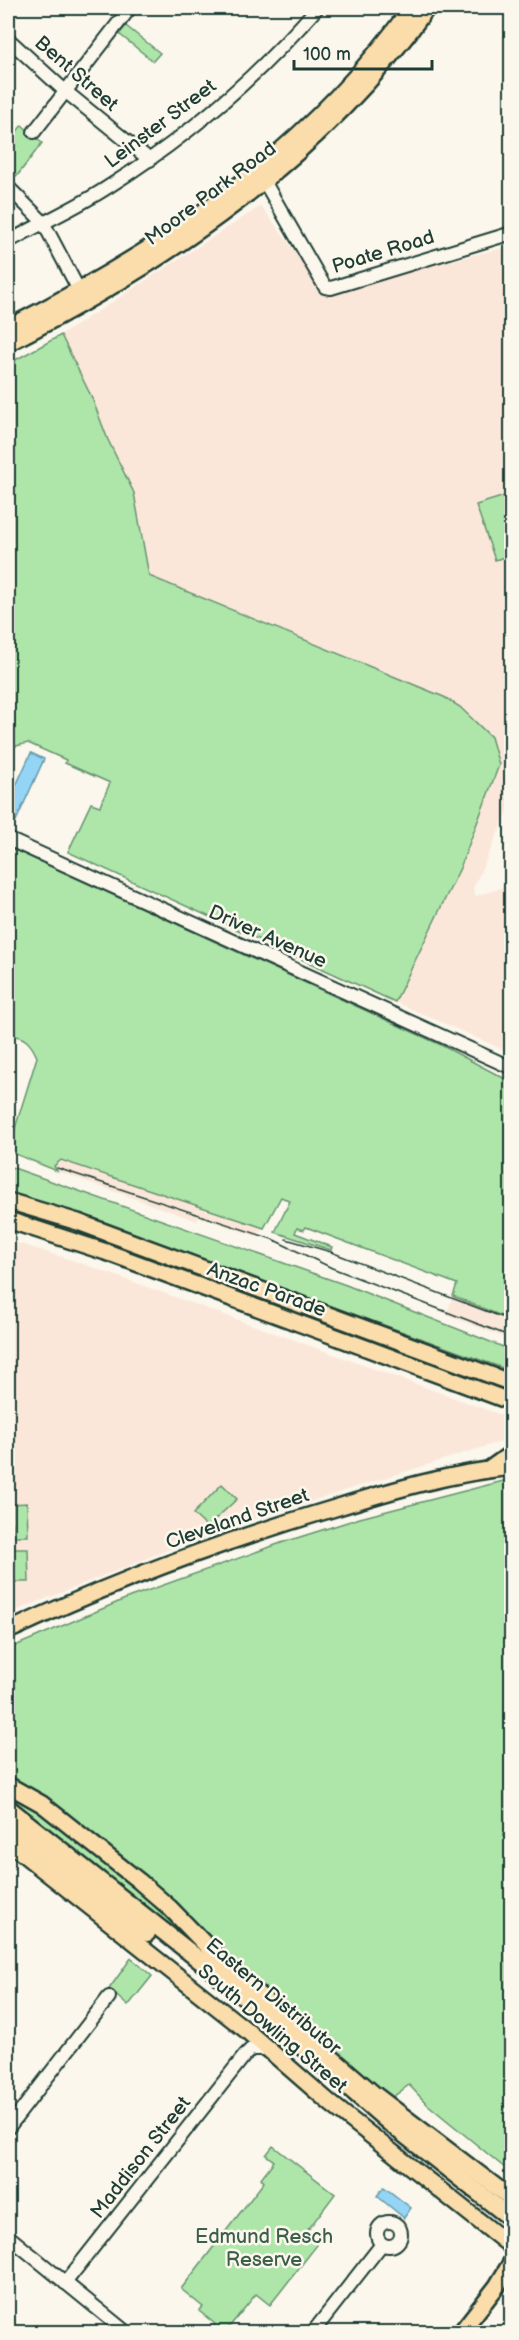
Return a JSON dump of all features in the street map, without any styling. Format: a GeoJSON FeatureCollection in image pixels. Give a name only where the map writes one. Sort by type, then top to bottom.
{"type":"FeatureCollection","features":[{"type":"Feature","properties":{"kind":"highway","name":"Eastern Distributor"},"geometry":{"type":"LineString","coordinates":[[8,1808],[245,1996],[392,2124],[512,2219]]}},
{"type":"Feature","properties":{"kind":"highway","name":"Eastern Distributor"},"geometry":{"type":"LineString","coordinates":[[8,1824],[283,2041],[387,2135],[512,2232]]}},
{"type":"Feature","properties":{"kind":"highway"},"geometry":{"type":"LineString","coordinates":[[392,2124],[512,2210]]}},
{"type":"Feature","properties":{"kind":"main road","name":"Moore Park Road"},"geometry":{"type":"LineString","coordinates":[[261,176],[351,82],[411,8]]}},
{"type":"Feature","properties":{"kind":"main road","name":"Moore Park Road"},"geometry":{"type":"LineString","coordinates":[[8,342],[82,296],[200,231],[261,176],[336,117],[370,80],[427,8]]}},
{"type":"Feature","properties":{"kind":"main road","name":"Moore Park Road"},"geometry":{"type":"LineString","coordinates":[[8,328],[82,296]]}},
{"type":"Feature","properties":{"kind":"main road","name":"Anzac Parade"},"geometry":{"type":"LineString","coordinates":[[8,1201],[78,1222],[512,1383]]}},
{"type":"Feature","properties":{"kind":"main road","name":"Anzac Parade"},"geometry":{"type":"LineString","coordinates":[[8,1220],[112,1254],[509,1402]]}},
{"type":"Feature","properties":{"kind":"main road","name":"Cleveland Street"},"geometry":{"type":"LineString","coordinates":[[488,1469],[512,1453]]}},
{"type":"Feature","properties":{"kind":"main road","name":"Cleveland Street"},"geometry":{"type":"LineString","coordinates":[[8,1631],[147,1572],[266,1529],[400,1488],[488,1469],[512,1467]]}},
{"type":"Feature","properties":{"kind":"main road","name":"South Dowling Street"},"geometry":{"type":"LineString","coordinates":[[8,1785],[42,1804],[139,1881],[170,1908],[230,1970],[374,2094],[512,2199]]}},
{"type":"Feature","properties":{"kind":"main road","name":"South Dowling Street"},"geometry":{"type":"LineString","coordinates":[[8,1842],[246,2030],[391,2153],[512,2247]]}},
{"type":"Feature","properties":{"kind":"main road"},"geometry":{"type":"LineString","coordinates":[[461,2332],[497,2286],[512,2260]]}},
{"type":"Feature","properties":{"kind":"main road"},"geometry":{"type":"LineString","coordinates":[[497,2286],[512,2276]]}},
{"type":"Feature","properties":{"kind":"street"},"geometry":{"type":"LineString","coordinates":[[33,132],[129,8]]}},
{"type":"Feature","properties":{"kind":"street","name":"Leinster Street"},"geometry":{"type":"LineString","coordinates":[[8,242],[107,188],[150,160],[195,125],[240,85],[293,36],[317,8]]}},
{"type":"Feature","properties":{"kind":"street","name":"Bent Street"},"geometry":{"type":"LineString","coordinates":[[8,39],[65,91],[150,160]]}},
{"type":"Feature","properties":{"kind":"street","name":"Poate Road"},"geometry":{"type":"LineString","coordinates":[[261,176],[325,287],[331,288],[512,233]]}},
{"type":"Feature","properties":{"kind":"street"},"geometry":{"type":"LineString","coordinates":[[8,187],[43,222],[82,296]]}},
{"type":"Feature","properties":{"kind":"street","name":"Driver Avenue"},"geometry":{"type":"LineString","coordinates":[[8,839],[512,1068]]}},
{"type":"Feature","properties":{"kind":"street"},"geometry":{"type":"LineString","coordinates":[[8,2128],[109,1997]]}},
{"type":"Feature","properties":{"kind":"street"},"geometry":{"type":"LineString","coordinates":[[245,2055],[246,2030]]}},
{"type":"Feature","properties":{"kind":"street"},"geometry":{"type":"LineString","coordinates":[[245,2055],[251,2049],[268,2049]]}},
{"type":"Feature","properties":{"kind":"street","name":"Maddison Street"},"geometry":{"type":"LineString","coordinates":[[65,2283],[245,2055]]}},
{"type":"Feature","properties":{"kind":"street"},"geometry":{"type":"LineString","coordinates":[[8,2236],[126,2332]]}},
{"type":"Feature","properties":{"kind":"street"},"geometry":{"type":"LineString","coordinates":[[313,2332],[382,2244]]}},
{"type":"Feature","properties":{"kind":"shaded area"},"geometry":{"type":"Polygon","coordinates":[[[261,206],[325,291],[511,246],[511,804],[473,889],[476,896],[501,888],[511,867],[511,1053],[395,1002],[460,868],[499,765],[444,697],[149,576],[146,558],[108,440],[92,398],[61,335],[261,206]]]}},
{"type":"Feature","properties":{"kind":"shaded area"},"geometry":{"type":"Polygon","coordinates":[[[61,1160],[264,1228],[256,1236],[199,1217],[197,1221],[57,1171],[54,1166],[61,1160]]]}},
{"type":"Feature","properties":{"kind":"shaded area"},"geometry":{"type":"Polygon","coordinates":[[[8,1240],[75,1261],[510,1418],[506,1440],[210,1533],[8,1614],[8,1240]]]}},
{"type":"Feature","properties":{"kind":"shaded area"},"geometry":{"type":"Polygon","coordinates":[[[453,1296],[511,1320],[511,1340],[446,1315],[453,1296]]]}},
{"type":"Feature","properties":{"kind":"green space"},"geometry":{"type":"Polygon","coordinates":[[[126,26],[160,53],[153,61],[119,34],[126,26]]]}},
{"type":"Feature","properties":{"kind":"green space"},"geometry":{"type":"Polygon","coordinates":[[[22,125],[42,143],[17,176],[8,167],[8,143],[22,125]]]}},
{"type":"Feature","properties":{"kind":"green space"},"geometry":{"type":"Polygon","coordinates":[[[61,335],[134,493],[149,576],[444,697],[460,707],[491,737],[499,765],[460,868],[395,1002],[68,852],[91,803],[100,806],[110,783],[28,743],[8,748],[8,364],[61,335]]]}},
{"type":"Feature","properties":{"kind":"green space"},"geometry":{"type":"Polygon","coordinates":[[[511,494],[511,555],[495,560],[476,505],[511,494]]]}},
{"type":"Feature","properties":{"kind":"green space"},"geometry":{"type":"Polygon","coordinates":[[[8,847],[441,1045],[511,1082],[511,1320],[453,1296],[457,1284],[306,1227],[304,1230],[297,1228],[295,1233],[332,1247],[331,1250],[275,1232],[290,1201],[281,1197],[264,1228],[61,1160],[54,1166],[57,1171],[8,1151],[37,1057],[26,1041],[18,1036],[8,1035],[8,847]]]}},
{"type":"Feature","properties":{"kind":"green space"},"geometry":{"type":"Polygon","coordinates":[[[8,1166],[346,1285],[511,1350],[511,1371],[77,1214],[8,1193],[8,1166]]]}},
{"type":"Feature","properties":{"kind":"green space"},"geometry":{"type":"Polygon","coordinates":[[[511,1479],[511,2173],[427,2104],[409,2085],[390,2099],[219,1952],[177,1904],[8,1773],[8,1649],[130,1597],[281,1543],[360,1518],[511,1479]]]}},
{"type":"Feature","properties":{"kind":"green space"},"geometry":{"type":"Polygon","coordinates":[[[222,1484],[237,1499],[207,1527],[193,1514],[222,1484]]]}},
{"type":"Feature","properties":{"kind":"green space"},"geometry":{"type":"Polygon","coordinates":[[[27,1503],[28,1536],[13,1536],[12,1504],[27,1503]]]}},
{"type":"Feature","properties":{"kind":"green space"},"geometry":{"type":"Polygon","coordinates":[[[13,1549],[28,1549],[29,1582],[14,1582],[13,1549]]]}},
{"type":"Feature","properties":{"kind":"green space"},"geometry":{"type":"Polygon","coordinates":[[[8,1793],[61,1828],[112,1868],[205,1956],[8,1801],[8,1793]]]}},
{"type":"Feature","properties":{"kind":"green space"},"geometry":{"type":"Polygon","coordinates":[[[131,1958],[152,1976],[128,2006],[109,1989],[131,1958]]]}},
{"type":"Feature","properties":{"kind":"green space","name":"Edmund Resch Reserve"},"geometry":{"type":"Polygon","coordinates":[[[273,2146],[335,2194],[304,2235],[317,2245],[270,2305],[256,2294],[225,2332],[208,2332],[215,2324],[199,2311],[203,2307],[181,2289],[264,2182],[261,2178],[274,2161],[266,2155],[273,2146]]]}},
{"type":"Feature","properties":{"kind":"water"},"geometry":{"type":"Polygon","coordinates":[[[31,753],[44,759],[16,821],[8,817],[8,803],[31,753]]]}},
{"type":"Feature","properties":{"kind":"water"},"geometry":{"type":"Polygon","coordinates":[[[384,2187],[411,2208],[404,2218],[377,2196],[384,2187]]]}},
{"type":"Feature","properties":{"kind":"tram line"},"geometry":{"type":"LineString","coordinates":[[57,1168],[272,1239],[332,1268],[512,1337]]}},
{"type":"Feature","properties":{"kind":"tram line"},"geometry":{"type":"LineString","coordinates":[[286,1239],[331,1252],[512,1321]]}}]}
